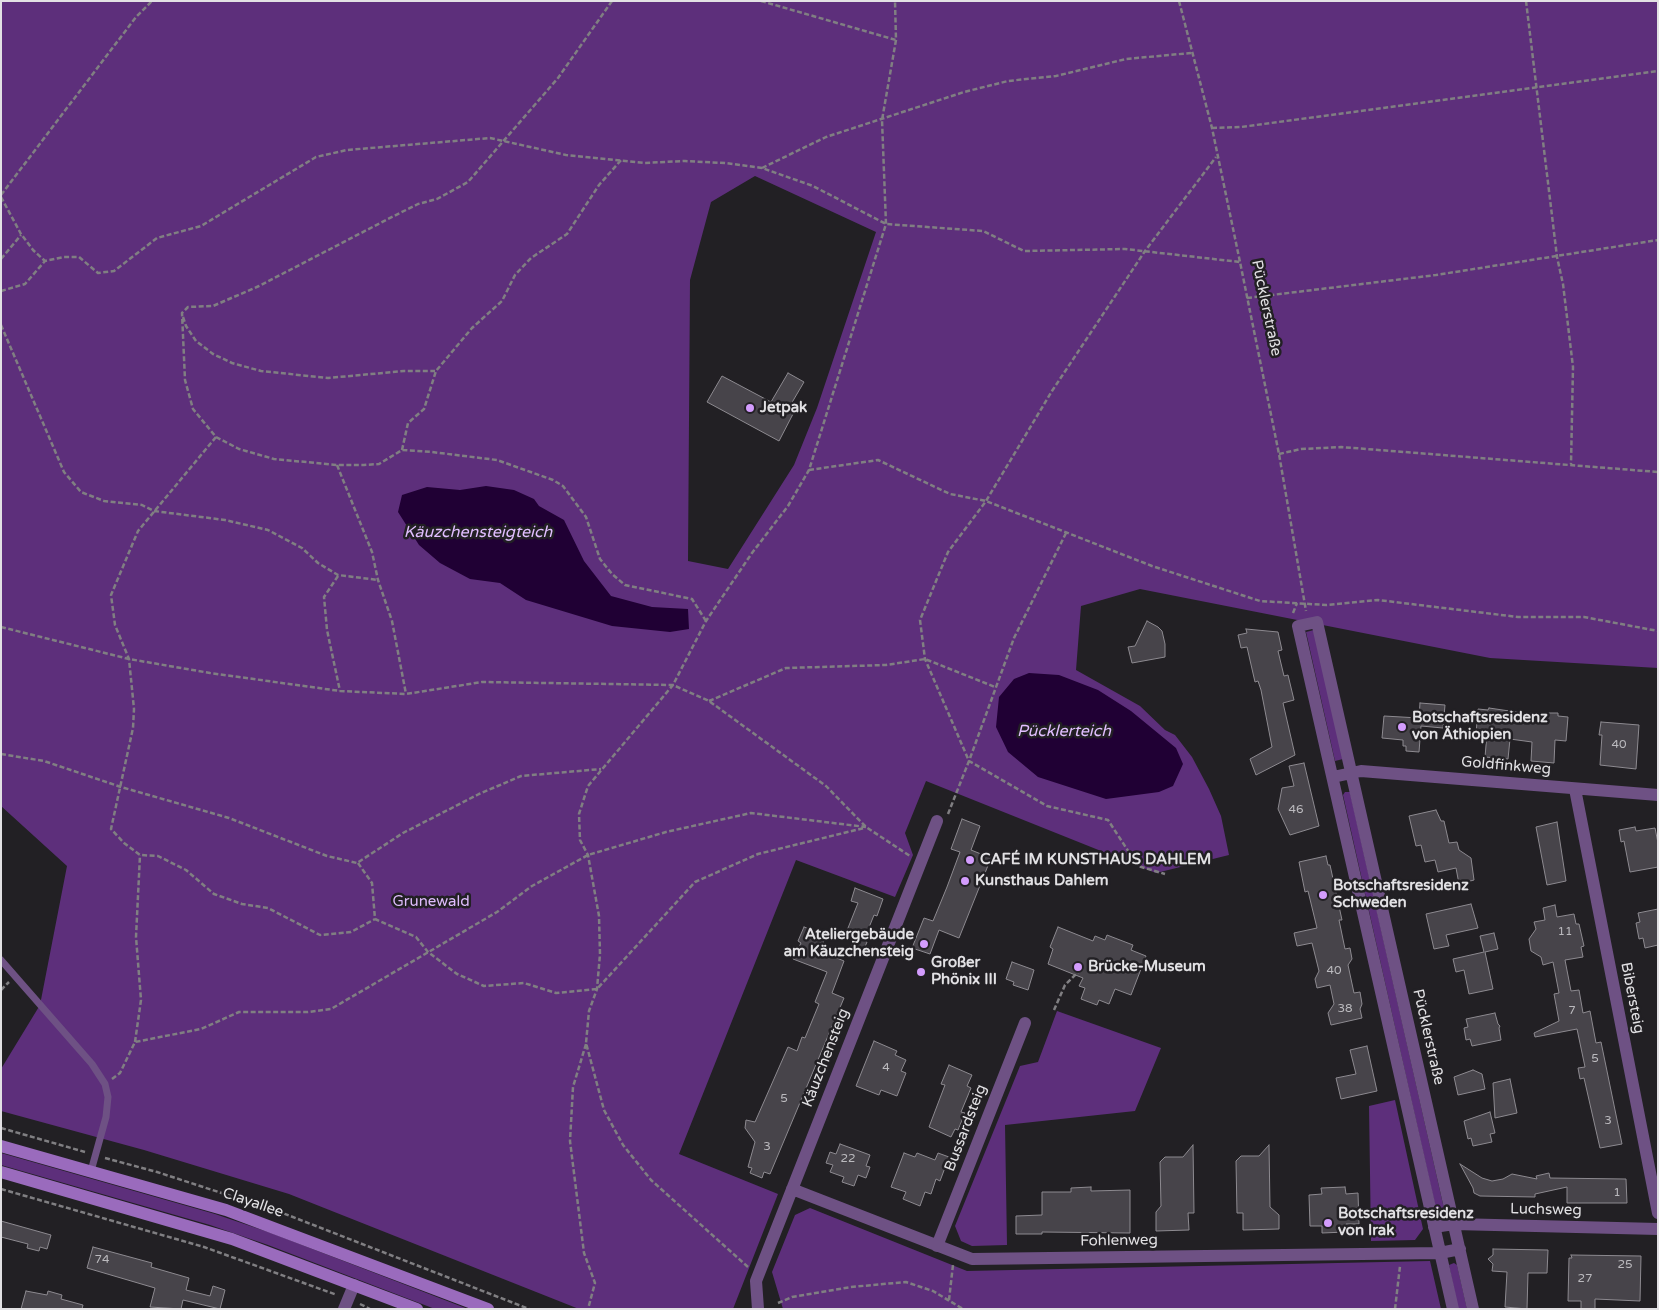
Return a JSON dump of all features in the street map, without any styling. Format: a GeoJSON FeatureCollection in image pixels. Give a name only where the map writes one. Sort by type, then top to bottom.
{"type":"FeatureCollection","features":[{"type":"Feature","properties":{"kind":"main road","name":"Clayallee"},"geometry":{"type":"LineString","coordinates":[[1,1146],[226,1210],[488,1309]]}},
{"type":"Feature","properties":{"kind":"main road"},"geometry":{"type":"LineString","coordinates":[[1,1172],[223,1236],[417,1309]]}},
{"type":"Feature","properties":{"kind":"street","name":"Pücklerstraße"},"geometry":{"type":"LineString","coordinates":[[1308,624],[1317,622],[1473,1309]]}},
{"type":"Feature","properties":{"kind":"street"},"geometry":{"type":"LineString","coordinates":[[1308,624],[1298,626],[1453,1309]]}},
{"type":"Feature","properties":{"kind":"street","name":"Goldfinkweg"},"geometry":{"type":"LineString","coordinates":[[1351,773],[1361,771],[1658,796]]}},
{"type":"Feature","properties":{"kind":"street"},"geometry":{"type":"LineString","coordinates":[[1332,777],[1351,773]]}},
{"type":"Feature","properties":{"kind":"street","name":"Bibersteig"},"geometry":{"type":"LineString","coordinates":[[1574,788],[1658,1213]]}},
{"type":"Feature","properties":{"kind":"street","name":"Käuzchensteig"},"geometry":{"type":"LineString","coordinates":[[758,1309],[756,1281],[937,822]]}},
{"type":"Feature","properties":{"kind":"street","name":"Bussardsteig"},"geometry":{"type":"LineString","coordinates":[[937,1246],[1025,1023]]}},
{"type":"Feature","properties":{"kind":"street","name":"Fohlenweg"},"geometry":{"type":"LineString","coordinates":[[792,1189],[972,1259],[1401,1254],[1440,1253],[1460,1249]]}},
{"type":"Feature","properties":{"kind":"street","name":"Luchsweg"},"geometry":{"type":"LineString","coordinates":[[1434,1228],[1454,1224],[1658,1229]]}},
{"type":"Feature","properties":{"kind":"street"},"geometry":{"type":"LineString","coordinates":[[344,1309],[354,1285]]}},
{"type":"Feature","properties":{"kind":"lane"},"geometry":{"type":"LineString","coordinates":[[1,960],[92,1064],[105,1084],[108,1097],[106,1117],[91,1171]]}},
{"type":"Feature","properties":{"kind":"path"},"geometry":{"type":"LineString","coordinates":[[46,261],[33,250],[21,234],[1,196],[136,18],[152,1]]}},
{"type":"Feature","properties":{"kind":"path"},"geometry":{"type":"LineString","coordinates":[[612,1],[558,78],[468,182],[437,199],[418,204],[388,218],[259,286],[213,306],[188,307],[182,313],[185,380],[193,409],[216,437],[239,449],[274,459],[338,465],[379,464],[402,450],[498,460],[553,480],[563,486],[586,518],[600,559],[612,574],[625,585],[692,599],[706,620]]}},
{"type":"Feature","properties":{"kind":"path"},"geometry":{"type":"LineString","coordinates":[[761,1],[896,40]]}},
{"type":"Feature","properties":{"kind":"path"},"geometry":{"type":"LineString","coordinates":[[588,1309],[595,1283],[584,1253],[570,1141],[573,1087],[586,1043],[589,1011],[597,989],[600,954],[599,916],[588,855],[580,840],[580,814],[588,786],[673,685],[706,620],[752,553],[788,506],[809,470],[886,224],[882,120],[896,40],[895,1]]}},
{"type":"Feature","properties":{"kind":"path","name":"Pücklerstraße"},"geometry":{"type":"LineString","coordinates":[[1178,1],[1212,128],[1216,157],[1240,262],[1279,454],[1308,624]]}},
{"type":"Feature","properties":{"kind":"path"},"geometry":{"type":"LineString","coordinates":[[1526,1],[1557,257],[1563,284],[1573,367],[1571,464]]}},
{"type":"Feature","properties":{"kind":"path"},"geometry":{"type":"LineString","coordinates":[[762,168],[826,137],[964,92],[1008,81],[1056,76],[1126,60],[1191,53]]}},
{"type":"Feature","properties":{"kind":"path"},"geometry":{"type":"LineString","coordinates":[[1212,128],[1241,127],[1658,71]]}},
{"type":"Feature","properties":{"kind":"path"},"geometry":{"type":"LineString","coordinates":[[1,292],[25,284],[46,261],[64,257],[79,257],[98,272],[114,271],[157,238],[201,226],[316,157],[347,150],[490,138],[566,156],[622,159],[644,163],[685,161],[725,163],[762,168],[813,186],[886,224],[982,231],[1024,251],[1125,249],[1240,262]]}},
{"type":"Feature","properties":{"kind":"path"},"geometry":{"type":"LineString","coordinates":[[1165,874],[1138,866],[1108,820],[1047,806],[969,761],[925,659],[920,620],[948,552],[986,502],[1052,391],[1145,251],[1216,157]]}},
{"type":"Feature","properties":{"kind":"path"},"geometry":{"type":"LineString","coordinates":[[402,450],[408,423],[424,410],[436,371],[472,328],[502,301],[516,275],[530,258],[567,234],[599,185],[622,159]]}},
{"type":"Feature","properties":{"kind":"path"},"geometry":{"type":"LineString","coordinates":[[1,259],[21,234]]}},
{"type":"Feature","properties":{"kind":"path"},"geometry":{"type":"LineString","coordinates":[[1247,298],[1436,275],[1658,240]]}},
{"type":"Feature","properties":{"kind":"path"},"geometry":{"type":"LineString","coordinates":[[182,313],[186,326],[196,341],[213,354],[232,363],[261,370],[328,378],[404,371],[436,371]]}},
{"type":"Feature","properties":{"kind":"path"},"geometry":{"type":"LineString","coordinates":[[1,325],[64,472],[81,492],[104,501],[142,505],[154,511],[225,520],[268,530],[302,548],[318,563],[338,575],[378,580]]}},
{"type":"Feature","properties":{"kind":"path"},"geometry":{"type":"LineString","coordinates":[[216,437],[138,531],[111,595],[115,625],[129,659],[134,708],[133,728],[111,829],[124,843],[140,855],[158,856],[186,870],[214,894],[242,904],[268,908],[320,935],[351,932],[375,919]]}},
{"type":"Feature","properties":{"kind":"path"},"geometry":{"type":"LineString","coordinates":[[1279,454],[1301,449],[1341,447],[1658,472]]}},
{"type":"Feature","properties":{"kind":"path"},"geometry":{"type":"LineString","coordinates":[[809,470],[878,460],[950,494],[986,502],[1152,566],[1260,601],[1326,605],[1378,600],[1518,617],[1584,617],[1658,631]]}},
{"type":"Feature","properties":{"kind":"path"},"geometry":{"type":"LineString","coordinates":[[338,465],[372,552],[378,580],[392,621],[406,694]]}},
{"type":"Feature","properties":{"kind":"path"},"geometry":{"type":"LineString","coordinates":[[952,806],[1014,638],[1066,532]]}},
{"type":"Feature","properties":{"kind":"path"},"geometry":{"type":"LineString","coordinates":[[338,575],[324,597],[327,630],[340,691]]}},
{"type":"Feature","properties":{"kind":"path"},"geometry":{"type":"LineString","coordinates":[[1,627],[129,659],[210,673],[340,691],[406,694],[482,682],[673,685],[709,701],[826,786],[866,828],[913,858]]}},
{"type":"Feature","properties":{"kind":"path"},"geometry":{"type":"LineString","coordinates":[[709,701],[786,668],[886,665],[925,659],[995,687]]}},
{"type":"Feature","properties":{"kind":"path"},"geometry":{"type":"LineString","coordinates":[[1,754],[44,761],[120,787],[229,818],[327,856],[357,862],[372,882],[375,919]]}},
{"type":"Feature","properties":{"kind":"path"},"geometry":{"type":"LineString","coordinates":[[357,862],[403,833],[479,794],[521,776],[602,769]]}},
{"type":"Feature","properties":{"kind":"path"},"geometry":{"type":"LineString","coordinates":[[135,1042],[201,1029],[239,1012],[308,1012],[331,1009],[497,912],[532,886],[588,855],[666,832],[751,813],[866,828]]}},
{"type":"Feature","properties":{"kind":"path"},"geometry":{"type":"LineString","coordinates":[[375,919],[416,937],[428,952],[457,974],[484,986],[524,983],[556,993],[597,989],[695,882],[758,854],[866,828]]}},
{"type":"Feature","properties":{"kind":"path"},"geometry":{"type":"LineString","coordinates":[[105,1084],[120,1073],[135,1042],[141,1000],[136,937],[140,855]]}},
{"type":"Feature","properties":{"kind":"path"},"geometry":{"type":"LineString","coordinates":[[1054,1010],[1065,985],[1078,972]]}},
{"type":"Feature","properties":{"kind":"path"},"geometry":{"type":"LineString","coordinates":[[586,1043],[604,1110],[623,1145],[651,1180],[751,1269]]}},
{"type":"Feature","properties":{"kind":"path"},"geometry":{"type":"LineString","coordinates":[[1,1189],[212,1250],[328,1291]]}},
{"type":"Feature","properties":{"kind":"path"},"geometry":{"type":"LineString","coordinates":[[1395,1309],[1401,1254]]}},
{"type":"Feature","properties":{"kind":"path"},"geometry":{"type":"LineString","coordinates":[[949,1300],[953,1266]]}},
{"type":"Feature","properties":{"kind":"path"},"geometry":{"type":"LineString","coordinates":[[778,1303],[792,1296],[851,1287],[906,1282],[933,1291],[963,1309]]}},
{"type":"Feature","properties":{"kind":"green space","name":"Grunewald"},"geometry":{"type":"Polygon","coordinates":[[[1,1],[1658,1],[1658,668],[1490,658],[1140,589],[1081,606],[1076,670],[1140,706],[1165,730],[1175,735],[1192,757],[1209,789],[1221,816],[1229,855],[1156,873],[926,781],[905,833],[913,855],[895,897],[796,860],[679,1154],[778,1194],[733,1309],[579,1309],[289,1194],[144,1150],[1,1111],[1,1069],[40,1005],[67,866],[1,806],[1,1]],[[755,176],[711,202],[690,280],[688,561],[728,569],[794,465],[817,408],[876,232],[755,176]]]}},
{"type":"Feature","properties":{"kind":"green space"},"geometry":{"type":"Polygon","coordinates":[[[1314,630],[1343,759],[1335,761],[1306,632],[1314,630]]]}},
{"type":"Feature","properties":{"kind":"green space"},"geometry":{"type":"Polygon","coordinates":[[[1345,792],[1350,792],[1445,1213],[1442,1215],[1437,1214],[1343,795],[1345,792]]]}},
{"type":"Feature","properties":{"kind":"green space"},"geometry":{"type":"Polygon","coordinates":[[[1057,1011],[1161,1048],[1135,1111],[1005,1125],[1007,1245],[972,1246],[961,1241],[955,1226],[1020,1066],[1038,1062],[1057,1011]]]}},
{"type":"Feature","properties":{"kind":"green space"},"geometry":{"type":"Polygon","coordinates":[[[1395,1100],[1423,1229],[1415,1240],[1371,1241],[1369,1106],[1395,1100]]]}},
{"type":"Feature","properties":{"kind":"green space"},"geometry":{"type":"Polygon","coordinates":[[[1,1153],[215,1214],[271,1233],[468,1309],[435,1309],[268,1245],[210,1225],[1,1165],[1,1153]]]}},
{"type":"Feature","properties":{"kind":"green space"},"geometry":{"type":"Polygon","coordinates":[[[810,1208],[967,1271],[1430,1261],[1441,1309],[783,1309],[772,1272],[795,1215],[810,1208]]]}},
{"type":"Feature","properties":{"kind":"green space"},"geometry":{"type":"Polygon","coordinates":[[[1454,1263],[1457,1265],[1467,1309],[1458,1309],[1449,1265],[1454,1263]]]}},
{"type":"Feature","properties":{"kind":"water","name":"Käuzchensteigteich"},"geometry":{"type":"Polygon","coordinates":[[[486,486],[514,490],[534,499],[539,506],[564,520],[584,561],[611,596],[652,607],[688,609],[689,629],[670,632],[612,626],[526,600],[500,583],[470,579],[440,563],[419,545],[398,512],[402,495],[427,487],[460,490],[486,486]]]}},
{"type":"Feature","properties":{"kind":"water","name":"Pücklerteich"},"geometry":{"type":"Polygon","coordinates":[[[1029,673],[1059,675],[1098,690],[1131,711],[1176,748],[1183,764],[1173,786],[1159,792],[1106,799],[1038,777],[1008,752],[996,727],[999,697],[1014,679],[1029,673]]]}},
{"type":"Feature","properties":{"kind":"building","name":"Jetpak"},"geometry":{"type":"Polygon","coordinates":[[[788,373],[804,382],[787,411],[793,414],[779,441],[707,402],[722,376],[771,402],[788,373]]]}},
{"type":"Feature","properties":{"kind":"building"},"geometry":{"type":"Polygon","coordinates":[[[1147,621],[1162,631],[1165,657],[1132,663],[1128,647],[1135,646],[1147,621]]]}},
{"type":"Feature","properties":{"kind":"building"},"geometry":{"type":"Polygon","coordinates":[[[1246,629],[1278,632],[1282,650],[1278,651],[1284,676],[1288,675],[1294,700],[1283,703],[1295,755],[1256,775],[1250,759],[1272,747],[1261,690],[1258,681],[1255,682],[1247,647],[1241,648],[1238,635],[1247,633],[1246,629]]]}},
{"type":"Feature","properties":{"kind":"building","name":"Botschaftsresidenz von Äthiopien"},"geometry":{"type":"Polygon","coordinates":[[[1420,703],[1445,705],[1443,728],[1421,726],[1419,752],[1406,751],[1406,746],[1403,746],[1403,740],[1382,738],[1384,716],[1419,718],[1420,703]]]}},
{"type":"Feature","properties":{"kind":"building"},"geometry":{"type":"Polygon","coordinates":[[[1489,708],[1523,713],[1558,713],[1558,716],[1568,717],[1566,741],[1555,740],[1554,763],[1531,761],[1532,742],[1510,739],[1508,759],[1485,757],[1487,734],[1476,734],[1478,709],[1488,710],[1489,708]]]}},
{"type":"Feature","properties":{"kind":"building"},"geometry":{"type":"Polygon","coordinates":[[[1601,722],[1639,725],[1636,769],[1600,765],[1602,735],[1599,735],[1601,722]]]}},
{"type":"Feature","properties":{"kind":"building"},"geometry":{"type":"Polygon","coordinates":[[[1304,763],[1319,826],[1290,835],[1278,809],[1282,788],[1294,786],[1289,766],[1304,763]]]}},
{"type":"Feature","properties":{"kind":"building"},"geometry":{"type":"Polygon","coordinates":[[[1436,810],[1441,821],[1444,821],[1449,843],[1457,842],[1459,850],[1471,858],[1474,880],[1459,884],[1456,868],[1438,872],[1435,860],[1425,862],[1421,845],[1416,846],[1409,816],[1436,810]]]}},
{"type":"Feature","properties":{"kind":"building","name":"Kunsthaus Dahlem"},"geometry":{"type":"Polygon","coordinates":[[[962,819],[980,826],[971,850],[991,858],[959,938],[939,930],[930,954],[912,948],[924,918],[933,921],[947,887],[960,852],[951,849],[962,819]]]}},
{"type":"Feature","properties":{"kind":"building"},"geometry":{"type":"Polygon","coordinates":[[[1557,822],[1566,881],[1547,885],[1536,827],[1557,822]]]}},
{"type":"Feature","properties":{"kind":"building"},"geometry":{"type":"Polygon","coordinates":[[[1635,827],[1636,831],[1655,828],[1658,843],[1658,867],[1630,872],[1624,841],[1621,842],[1619,830],[1635,827]]]}},
{"type":"Feature","properties":{"kind":"building"},"geometry":{"type":"Polygon","coordinates":[[[1326,856],[1328,865],[1330,865],[1342,920],[1339,920],[1345,949],[1350,948],[1352,959],[1348,965],[1354,993],[1360,992],[1362,1004],[1360,1009],[1362,1018],[1331,1025],[1328,1013],[1334,1004],[1330,985],[1317,988],[1315,979],[1319,971],[1312,943],[1297,946],[1294,933],[1317,928],[1308,891],[1305,892],[1299,862],[1326,856]]]}},
{"type":"Feature","properties":{"kind":"building"},"geometry":{"type":"Polygon","coordinates":[[[855,888],[883,899],[877,916],[874,915],[864,940],[867,942],[862,954],[850,949],[855,937],[858,938],[846,933],[858,903],[851,901],[855,888]]]}},
{"type":"Feature","properties":{"kind":"building"},"geometry":{"type":"Polygon","coordinates":[[[1471,904],[1478,928],[1446,935],[1449,946],[1434,949],[1426,914],[1471,904]]]}},
{"type":"Feature","properties":{"kind":"building"},"geometry":{"type":"Polygon","coordinates":[[[1555,905],[1557,917],[1574,914],[1576,924],[1579,924],[1584,946],[1581,947],[1583,957],[1565,960],[1571,991],[1579,990],[1583,1013],[1590,1011],[1596,1043],[1601,1042],[1622,1144],[1600,1148],[1584,1078],[1580,1079],[1578,1068],[1585,1067],[1577,1029],[1535,1037],[1534,1033],[1559,1021],[1554,994],[1559,993],[1553,962],[1543,965],[1541,957],[1531,951],[1529,939],[1536,929],[1534,922],[1545,920],[1543,908],[1555,905]]]}},
{"type":"Feature","properties":{"kind":"building"},"geometry":{"type":"Polygon","coordinates":[[[1658,909],[1658,945],[1645,948],[1643,938],[1639,939],[1636,923],[1640,922],[1638,913],[1658,909]]]}},
{"type":"Feature","properties":{"kind":"building"},"geometry":{"type":"Polygon","coordinates":[[[804,927],[826,935],[820,951],[844,961],[832,993],[844,998],[770,1174],[764,1172],[762,1178],[750,1173],[752,1168],[748,1167],[755,1142],[745,1128],[746,1120],[755,1122],[788,1047],[797,1051],[802,1037],[805,1038],[819,1004],[815,1002],[827,972],[793,959],[801,943],[798,941],[804,927]]]}},
{"type":"Feature","properties":{"kind":"building","name":"Brücke-Museum"},"geometry":{"type":"Polygon","coordinates":[[[1058,927],[1093,941],[1095,936],[1105,940],[1107,935],[1133,945],[1131,950],[1146,956],[1131,995],[1115,989],[1109,1004],[1099,1000],[1097,1005],[1081,999],[1085,988],[1079,986],[1083,978],[1048,964],[1053,949],[1050,947],[1058,927]]]}},
{"type":"Feature","properties":{"kind":"building"},"geometry":{"type":"Polygon","coordinates":[[[1494,933],[1498,949],[1485,952],[1493,989],[1469,994],[1464,970],[1456,972],[1453,959],[1484,952],[1480,936],[1494,933]]]}},
{"type":"Feature","properties":{"kind":"building"},"geometry":{"type":"Polygon","coordinates":[[[1012,962],[1034,970],[1028,990],[1013,985],[1014,982],[1006,979],[1012,962]]]}},
{"type":"Feature","properties":{"kind":"building"},"geometry":{"type":"Polygon","coordinates":[[[1495,1013],[1500,1026],[1501,1040],[1472,1046],[1470,1039],[1466,1040],[1464,1028],[1468,1027],[1466,1019],[1495,1013]]]}},
{"type":"Feature","properties":{"kind":"building"},"geometry":{"type":"Polygon","coordinates":[[[874,1041],[897,1051],[895,1055],[906,1060],[901,1071],[906,1073],[897,1096],[881,1090],[879,1095],[856,1086],[874,1041]]]}},
{"type":"Feature","properties":{"kind":"building"},"geometry":{"type":"Polygon","coordinates":[[[1367,1046],[1377,1091],[1341,1099],[1336,1078],[1356,1074],[1350,1050],[1367,1046]]]}},
{"type":"Feature","properties":{"kind":"building"},"geometry":{"type":"Polygon","coordinates":[[[949,1065],[972,1075],[967,1086],[971,1088],[961,1112],[965,1113],[958,1130],[955,1129],[951,1137],[929,1127],[945,1085],[941,1084],[949,1065]]]}},
{"type":"Feature","properties":{"kind":"building"},"geometry":{"type":"Polygon","coordinates":[[[1473,1070],[1482,1074],[1485,1089],[1458,1095],[1454,1077],[1473,1070]]]}},
{"type":"Feature","properties":{"kind":"building"},"geometry":{"type":"Polygon","coordinates":[[[1510,1079],[1517,1113],[1495,1118],[1493,1083],[1510,1079]]]}},
{"type":"Feature","properties":{"kind":"building"},"geometry":{"type":"Polygon","coordinates":[[[1490,1112],[1495,1133],[1490,1134],[1492,1142],[1473,1146],[1471,1138],[1468,1139],[1464,1121],[1490,1112]]]}},
{"type":"Feature","properties":{"kind":"building"},"geometry":{"type":"Polygon","coordinates":[[[840,1144],[870,1155],[866,1166],[870,1167],[866,1178],[858,1175],[854,1186],[842,1182],[844,1177],[830,1172],[833,1165],[826,1163],[830,1152],[836,1154],[840,1144]]]}},
{"type":"Feature","properties":{"kind":"building"},"geometry":{"type":"Polygon","coordinates":[[[1193,1145],[1194,1213],[1188,1213],[1189,1230],[1156,1231],[1156,1212],[1161,1206],[1160,1162],[1165,1157],[1183,1157],[1193,1145]]]}},
{"type":"Feature","properties":{"kind":"building"},"geometry":{"type":"Polygon","coordinates":[[[1269,1145],[1270,1207],[1279,1215],[1279,1229],[1243,1230],[1243,1213],[1237,1213],[1236,1161],[1241,1156],[1259,1156],[1269,1145]]]}},
{"type":"Feature","properties":{"kind":"building"},"geometry":{"type":"Polygon","coordinates":[[[904,1153],[915,1157],[917,1153],[935,1160],[938,1153],[949,1157],[940,1181],[936,1179],[931,1194],[925,1192],[920,1206],[903,1199],[906,1192],[891,1187],[904,1153]]]}},
{"type":"Feature","properties":{"kind":"building"},"geometry":{"type":"Polygon","coordinates":[[[1460,1164],[1482,1178],[1492,1181],[1503,1179],[1512,1174],[1537,1179],[1536,1176],[1549,1173],[1550,1178],[1626,1179],[1627,1203],[1567,1203],[1567,1187],[1535,1194],[1535,1197],[1480,1196],[1474,1193],[1460,1164]]]}},
{"type":"Feature","properties":{"kind":"building"},"geometry":{"type":"Polygon","coordinates":[[[1091,1187],[1091,1191],[1130,1190],[1130,1233],[1042,1232],[1042,1234],[1016,1234],[1016,1216],[1042,1215],[1042,1192],[1071,1192],[1071,1188],[1091,1187]]]}},
{"type":"Feature","properties":{"kind":"building"},"geometry":{"type":"Polygon","coordinates":[[[1345,1187],[1346,1194],[1358,1193],[1359,1224],[1346,1224],[1346,1232],[1322,1233],[1322,1226],[1310,1226],[1309,1195],[1322,1194],[1321,1188],[1345,1187]]]}},
{"type":"Feature","properties":{"kind":"building"},"geometry":{"type":"Polygon","coordinates":[[[1,1221],[51,1235],[47,1249],[40,1247],[39,1251],[27,1248],[28,1244],[1,1237],[1,1221]]]}},
{"type":"Feature","properties":{"kind":"building"},"geometry":{"type":"Polygon","coordinates":[[[93,1247],[152,1263],[151,1267],[189,1278],[186,1290],[210,1296],[213,1286],[225,1290],[220,1309],[183,1300],[181,1309],[150,1307],[155,1288],[87,1268],[93,1247]]]}},
{"type":"Feature","properties":{"kind":"building"},"geometry":{"type":"Polygon","coordinates":[[[1493,1249],[1548,1250],[1547,1273],[1528,1273],[1527,1309],[1505,1307],[1507,1272],[1492,1271],[1493,1264],[1488,1259],[1493,1255],[1493,1249]]]}},
{"type":"Feature","properties":{"kind":"building"},"geometry":{"type":"Polygon","coordinates":[[[1571,1255],[1641,1256],[1640,1301],[1595,1299],[1595,1309],[1581,1309],[1581,1301],[1568,1301],[1569,1258],[1572,1258],[1571,1255]]]}},
{"type":"Feature","properties":{"kind":"building"},"geometry":{"type":"Polygon","coordinates":[[[26,1291],[47,1295],[48,1291],[62,1295],[61,1299],[83,1305],[82,1309],[21,1309],[26,1291]]]}},
{"type":"Feature","properties":{"kind":"place","name":"Jetpak"},"geometry":{"type":"Point","coordinates":[750,408]}},
{"type":"Feature","properties":{"kind":"place","name":"Botschaftsresidenz von Äthiopien"},"geometry":{"type":"Point","coordinates":[1402,727]}},
{"type":"Feature","properties":{"kind":"place","name":"CAFÉ IM KUNSTHAUS DAHLEM"},"geometry":{"type":"Point","coordinates":[970,860]}},
{"type":"Feature","properties":{"kind":"place","name":"Kunsthaus Dahlem"},"geometry":{"type":"Point","coordinates":[965,881]}},
{"type":"Feature","properties":{"kind":"place","name":"Botschaftsresidenz Schweden"},"geometry":{"type":"Point","coordinates":[1323,895]}},
{"type":"Feature","properties":{"kind":"place","name":"Ateliergebäude am Käuzchensteig"},"geometry":{"type":"Point","coordinates":[924,944]}},
{"type":"Feature","properties":{"kind":"place","name":"Brücke-Museum"},"geometry":{"type":"Point","coordinates":[1078,967]}},
{"type":"Feature","properties":{"kind":"place","name":"Großer Phönix III"},"geometry":{"type":"Point","coordinates":[921,972]}},
{"type":"Feature","properties":{"kind":"place","name":"Botschaftsresidenz von Irak"},"geometry":{"type":"Point","coordinates":[1328,1223]}}]}
